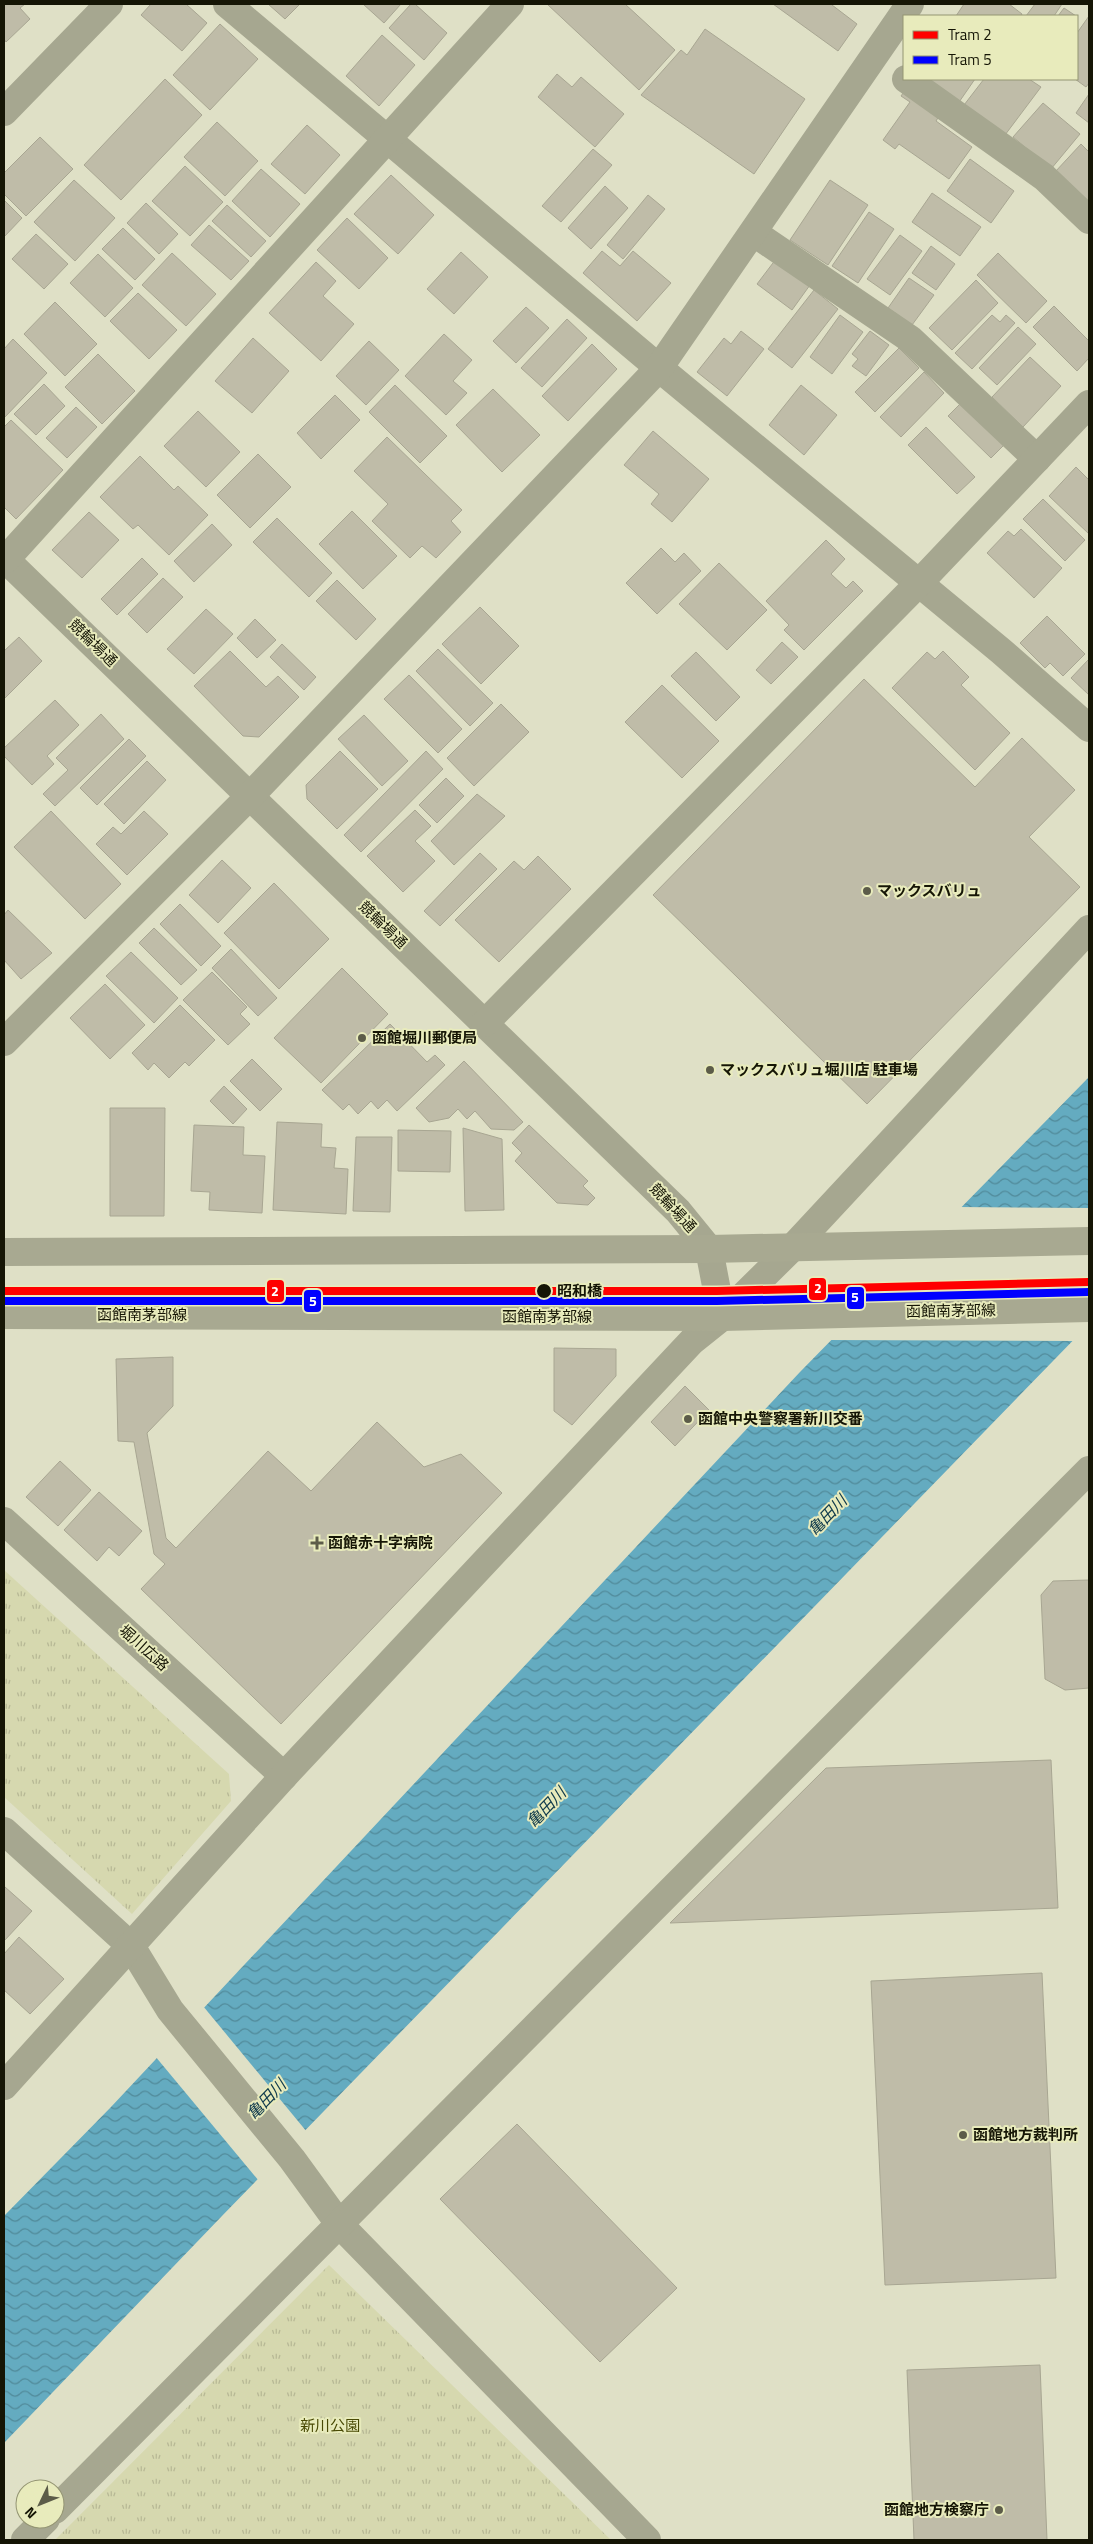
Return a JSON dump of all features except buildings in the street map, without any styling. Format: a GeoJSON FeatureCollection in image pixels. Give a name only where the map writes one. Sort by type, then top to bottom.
{"type":"FeatureCollection","features":[{"type":"Feature","properties":{"kind":"main road"},"geometry":{"type":"LineString","coordinates":[[4,1252],[709,1249],[1089,1241]]}},
{"type":"Feature","properties":{"kind":"main road","name":"函館南茅部線"},"geometry":{"type":"LineString","coordinates":[[4,1315],[722,1317],[1089,1308]]}},
{"type":"Feature","properties":{"kind":"street"},"geometry":{"type":"LineString","coordinates":[[4,112],[109,4]]}},
{"type":"Feature","properties":{"kind":"street"},"geometry":{"type":"LineString","coordinates":[[227,4],[659,368],[919,583],[1089,728]]}},
{"type":"Feature","properties":{"kind":"street"},"geometry":{"type":"LineString","coordinates":[[5,558],[388,141],[510,4]]}},
{"type":"Feature","properties":{"kind":"street"},"geometry":{"type":"LineString","coordinates":[[4,1042],[251,795],[659,368],[754,233],[910,4]]}},
{"type":"Feature","properties":{"kind":"street"},"geometry":{"type":"LineString","coordinates":[[874,56],[903,77]]}},
{"type":"Feature","properties":{"kind":"street"},"geometry":{"type":"LineString","coordinates":[[908,80],[1044,177],[1089,220]]}},
{"type":"Feature","properties":{"kind":"street"},"geometry":{"type":"LineString","coordinates":[[754,233],[910,339],[1037,459]]}},
{"type":"Feature","properties":{"kind":"street"},"geometry":{"type":"LineString","coordinates":[[485,1023],[919,583],[1089,404]]}},
{"type":"Feature","properties":{"kind":"street","name":"競輪場通"},"geometry":{"type":"LineString","coordinates":[[5,558],[678,1210],[709,1249],[722,1317]]}},
{"type":"Feature","properties":{"kind":"street"},"geometry":{"type":"LineString","coordinates":[[4,2086],[284,1776],[692,1341],[722,1317],[793,1247],[1089,929]]}},
{"type":"Feature","properties":{"kind":"street"},"geometry":{"type":"LineString","coordinates":[[65,2500],[1089,1470]]}},
{"type":"Feature","properties":{"kind":"street","name":"堀川広路"},"geometry":{"type":"LineString","coordinates":[[4,1521],[284,1776]]}},
{"type":"Feature","properties":{"kind":"street"},"geometry":{"type":"LineString","coordinates":[[4,1831],[131,1946],[170,2010],[292,2159],[340,2225],[647,2540]]}},
{"type":"Feature","properties":{"kind":"street"},"geometry":{"type":"LineString","coordinates":[[25,2540],[36,2529]]}},
{"type":"Feature","properties":{"kind":"green space"},"geometry":{"type":"Polygon","coordinates":[[[4,1570],[229,1774],[231,1801],[132,1914],[4,1797],[4,1570]]]}},
{"type":"Feature","properties":{"kind":"green space","name":"新川公園"},"geometry":{"type":"Polygon","coordinates":[[[329,2265],[611,2540],[55,2540],[329,2265]]]}},
{"type":"Feature","properties":{"kind":"water","name":"亀田川"},"geometry":{"type":"Polygon","coordinates":[[[1089,1077],[1089,1324],[220,2218],[4,2443],[4,2216],[111,2107],[800,1372],[1089,1077]]]}},
{"type":"Feature","properties":{"kind":"pier"},"geometry":{"type":"Polygon","coordinates":[[[958,1207],[1089,1208],[1089,1327],[1076,1341],[828,1340],[958,1207]]]}},
{"type":"Feature","properties":{"kind":"pier"},"geometry":{"type":"Polygon","coordinates":[[[203,2006],[307,2132],[259,2181],[155,2056],[203,2006]]]}},
{"type":"Feature","properties":{"kind":"tram line","name":"2"},"geometry":{"type":"LineString","coordinates":[[4,1291],[717,1291],[1089,1282]]}},
{"type":"Feature","properties":{"kind":"tram line","name":"5"},"geometry":{"type":"LineString","coordinates":[[4,1301],[717,1301],[1089,1292]]}},
{"type":"Feature","properties":{"kind":"place","name":"マックスバリュ"},"geometry":{"type":"Point","coordinates":[867,891]}},
{"type":"Feature","properties":{"kind":"place","name":"函館堀川郵便局"},"geometry":{"type":"Point","coordinates":[362,1038]}},
{"type":"Feature","properties":{"kind":"place","name":"マックスバリュ堀川店 駐車場"},"geometry":{"type":"Point","coordinates":[710,1070]}},
{"type":"Feature","properties":{"kind":"place","name":"昭和橋"},"geometry":{"type":"Point","coordinates":[544,1291]}},
{"type":"Feature","properties":{"kind":"place","name":"函館中央警察署新川交番"},"geometry":{"type":"Point","coordinates":[688,1419]}},
{"type":"Feature","properties":{"kind":"place","name":"函館赤十字病院"},"geometry":{"type":"Point","coordinates":[317,1543]}},
{"type":"Feature","properties":{"kind":"place","name":"函館地方裁判所"},"geometry":{"type":"Point","coordinates":[963,2135]}},
{"type":"Feature","properties":{"kind":"place","name":"函館地方検察庁"},"geometry":{"type":"Point","coordinates":[999,2510]}}]}
